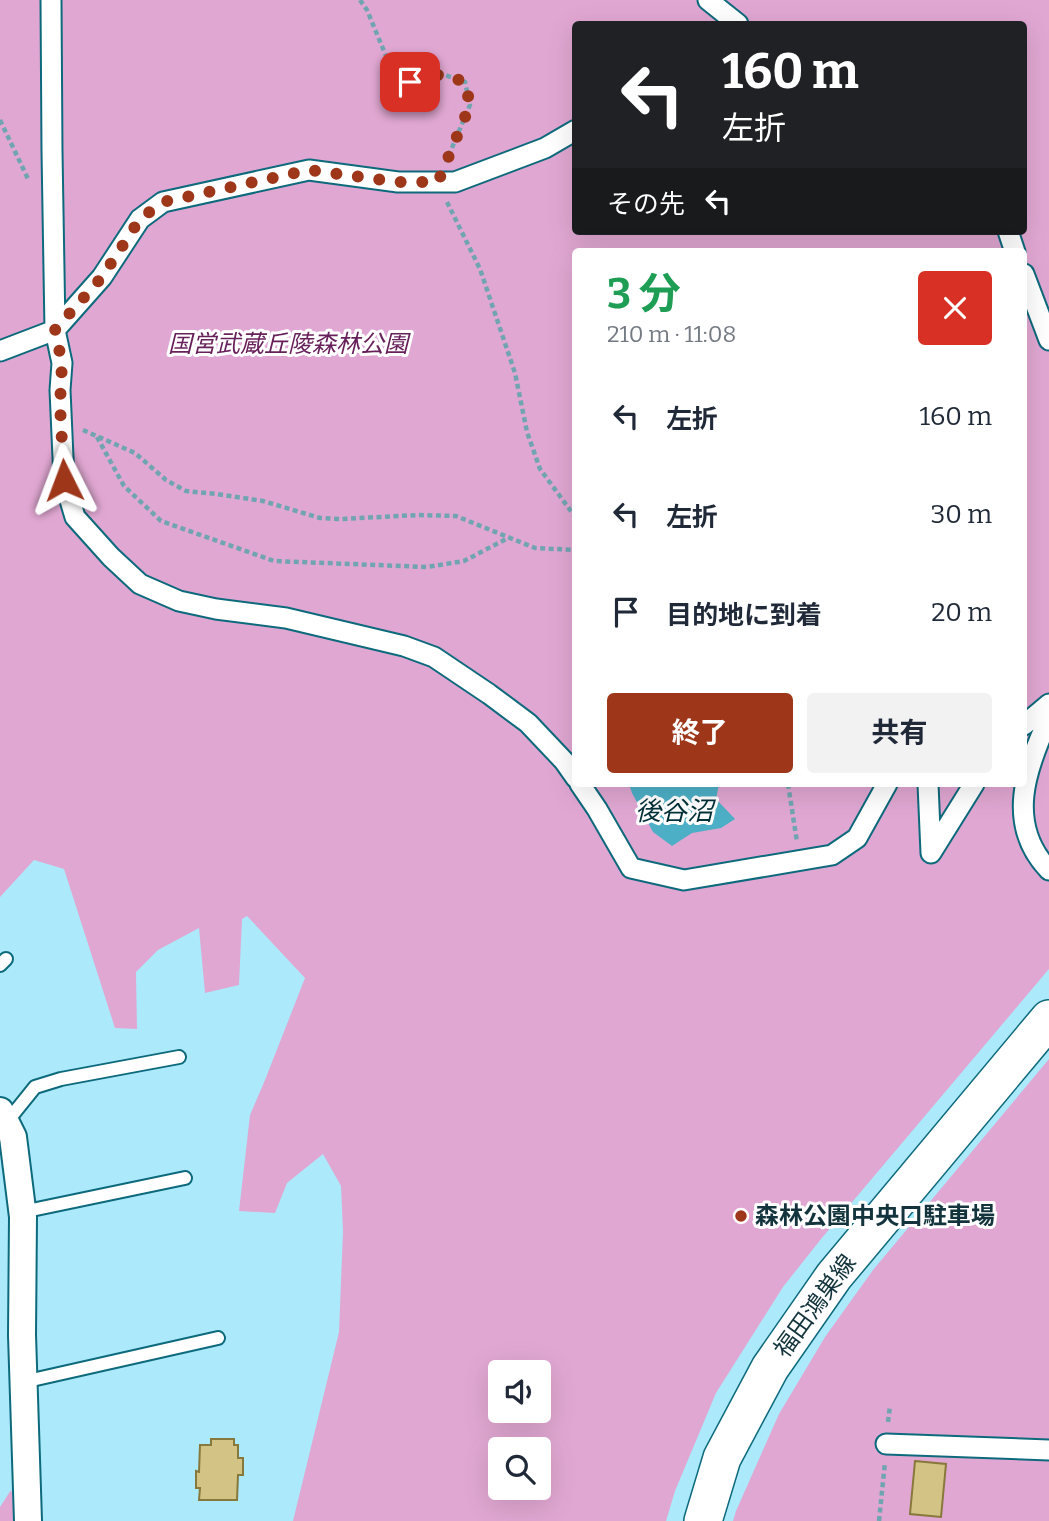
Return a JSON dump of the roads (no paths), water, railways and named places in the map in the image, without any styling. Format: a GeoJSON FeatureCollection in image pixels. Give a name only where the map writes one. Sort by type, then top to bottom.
{"type":"FeatureCollection","features":[{"type":"Feature","properties":{"kind":"main road","name":"福田鴻巣線"},"geometry":{"type":"LineString","coordinates":[[703,1521],[722,1458],[770,1368],[834,1276],[1049,1019]]}},
{"type":"Feature","properties":{"kind":"street"},"geometry":{"type":"LineString","coordinates":[[51,0],[55,330],[62,363],[64,480],[75,517],[140,584],[179,601],[298,621],[404,646],[434,657],[528,723],[572,772]]}},
{"type":"Feature","properties":{"kind":"street"},"geometry":{"type":"LineString","coordinates":[[708,0],[734,21]]}},
{"type":"Feature","properties":{"kind":"street"},"geometry":{"type":"LineString","coordinates":[[0,351],[55,330],[102,277],[140,219],[163,202],[309,170],[398,182],[455,182],[544,148],[572,132]]}},
{"type":"Feature","properties":{"kind":"street"},"geometry":{"type":"LineString","coordinates":[[1027,282],[1049,340]]}},
{"type":"Feature","properties":{"kind":"street"},"geometry":{"type":"LineString","coordinates":[[1027,722],[1049,704]]}},
{"type":"Feature","properties":{"kind":"street"},"geometry":{"type":"LineString","coordinates":[[1027,777],[1049,718]]}},
{"type":"Feature","properties":{"kind":"street"},"geometry":{"type":"LineString","coordinates":[[582,787],[631,868],[684,880],[832,855],[856,838],[885,787]]}},
{"type":"Feature","properties":{"kind":"street"},"geometry":{"type":"LineString","coordinates":[[928,787],[931,853],[972,787]]}},
{"type":"Feature","properties":{"kind":"street"},"geometry":{"type":"LineString","coordinates":[[1024,787],[1025,830],[1039,860],[1049,870]]}},
{"type":"Feature","properties":{"kind":"street"},"geometry":{"type":"LineString","coordinates":[[3,1117],[13,1137],[22,1212],[22,1335],[28,1521]]}},
{"type":"Feature","properties":{"kind":"street"},"geometry":{"type":"LineString","coordinates":[[886,1444],[1049,1450]]}},
{"type":"Feature","properties":{"kind":"lane"},"geometry":{"type":"LineString","coordinates":[[3,1117],[36,1087],[61,1079],[179,1056]]}},
{"type":"Feature","properties":{"kind":"lane"},"geometry":{"type":"LineString","coordinates":[[22,1212],[185,1178]]}},
{"type":"Feature","properties":{"kind":"lane"},"geometry":{"type":"LineString","coordinates":[[23,1382],[218,1338]]}},
{"type":"Feature","properties":{"kind":"water","name":"後谷沼"},"geometry":{"type":"Polygon","coordinates":[[[630,787],[718,787],[716,799],[735,819],[721,828],[692,833],[672,846],[653,832],[630,787]]]}},
{"type":"Feature","properties":{"kind":"place","name":"森林公園中央口駐車場"},"geometry":{"type":"Point","coordinates":[741,1216]}},
{"type":"Feature","properties":{"kind":"park label","name":"国営武蔵丘陵森林公園"},"geometry":{"type":"Point","coordinates":[288,344]}}]}
